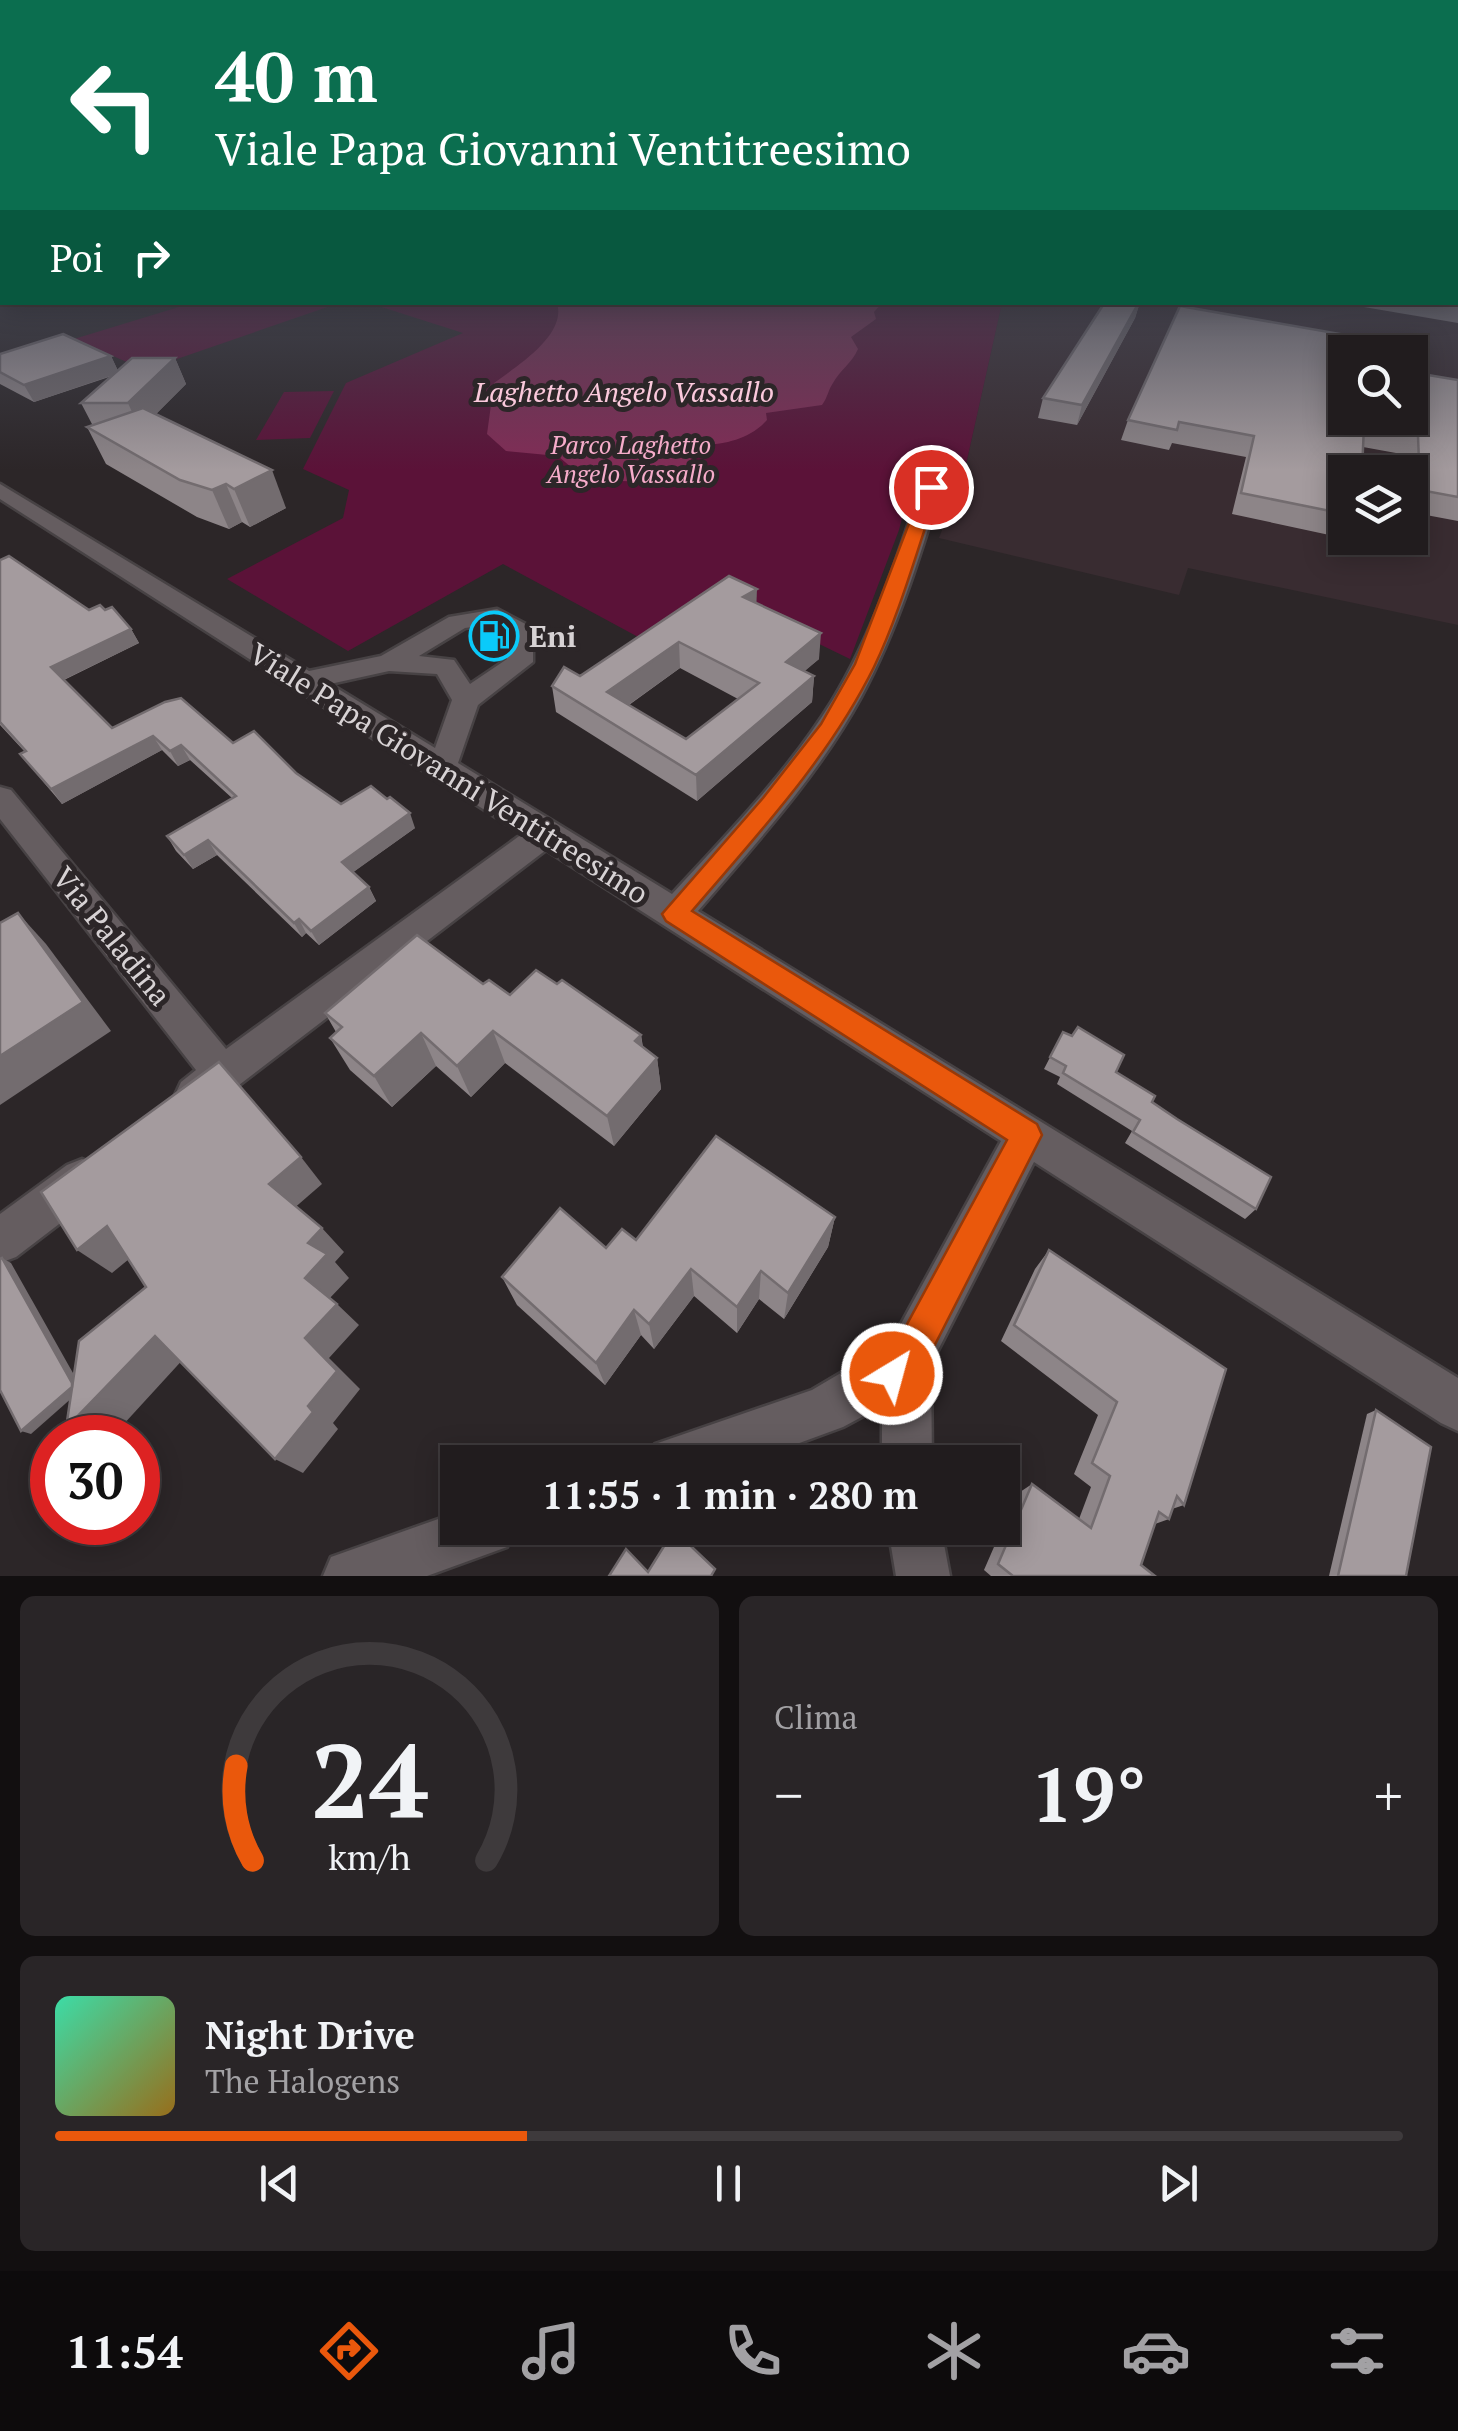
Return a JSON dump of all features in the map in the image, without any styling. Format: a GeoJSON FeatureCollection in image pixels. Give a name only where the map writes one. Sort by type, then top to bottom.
{"type":"FeatureCollection","features":[{"type":"Feature","properties":{"kind":"street"},"geometry":{"type":"LineString","coordinates":[[675,914],[771,804],[829,728],[865,664],[937,468]]}},
{"type":"Feature","properties":{"kind":"street","name":"Viale Papa Giovanni Ventitreesimo"},"geometry":{"type":"LineString","coordinates":[[0,490],[1458,1406]]}},
{"type":"Feature","properties":{"kind":"street"},"geometry":{"type":"LineString","coordinates":[[0,519],[28,508]]}},
{"type":"Feature","properties":{"kind":"street"},"geometry":{"type":"LineString","coordinates":[[389,663],[458,622],[497,616],[521,628],[520,662],[466,700],[442,768]]}},
{"type":"Feature","properties":{"kind":"street"},"geometry":{"type":"LineString","coordinates":[[303,681],[389,663],[445,666],[466,700]]}},
{"type":"Feature","properties":{"kind":"street","name":"Via Paladina"},"geometry":{"type":"LineString","coordinates":[[0,798],[224,1074]]}},
{"type":"Feature","properties":{"kind":"street"},"geometry":{"type":"LineString","coordinates":[[160,1122],[546,833]]}},
{"type":"Feature","properties":{"kind":"street"},"geometry":{"type":"LineString","coordinates":[[722,1445],[843,1403],[876,1386],[907,1361],[1026,1135]]}},
{"type":"Feature","properties":{"kind":"street"},"geometry":{"type":"LineString","coordinates":[[0,1241],[112,1157]]}},
{"type":"Feature","properties":{"kind":"street"},"geometry":{"type":"LineString","coordinates":[[907,1361],[907,1445]]}},
{"type":"Feature","properties":{"kind":"street"},"geometry":{"type":"LineString","coordinates":[[350,1576],[440,1545]]}},
{"type":"Feature","properties":{"kind":"street"},"geometry":{"type":"LineString","coordinates":[[918,1545],[923,1576]]}},
{"type":"Feature","properties":{"kind":"shaded area"},"geometry":{"type":"Polygon","coordinates":[[[998,323],[1458,323],[1458,625],[1188,568],[1179,595],[939,538],[965,469],[998,323]]]}},
{"type":"Feature","properties":{"kind":"green space"},"geometry":{"type":"Polygon","coordinates":[[[128,323],[282,323],[145,370],[74,339],[128,323]]]}},
{"type":"Feature","properties":{"kind":"green space","name":"Parco Laghetto Angelo Vassallo"},"geometry":{"type":"Polygon","coordinates":[[[430,323],[998,323],[965,469],[916,462],[899,530],[850,659],[710,591],[640,638],[503,564],[348,651],[227,579],[343,518],[349,490],[303,469],[346,383],[463,333],[430,323]]]}},
{"type":"Feature","properties":{"kind":"green space"},"geometry":{"type":"Polygon","coordinates":[[[334,391],[310,438],[256,440],[284,392],[334,391]]]}},
{"type":"Feature","properties":{"kind":"water","name":"Laghetto Angelo Vassallo"},"geometry":{"type":"Polygon","coordinates":[[[556,323],[871,323],[851,337],[858,349],[822,405],[766,413],[767,420],[746,436],[703,445],[677,477],[655,482],[586,480],[558,456],[506,451],[487,434],[494,383],[538,349],[556,323]]]}},
{"type":"Feature","properties":{"kind":"building"},"geometry":{"type":"Polygon","coordinates":[[[1092,323],[1128,323],[1082,405],[1043,398],[1092,323]]]}},
{"type":"Feature","properties":{"kind":"building"},"geometry":{"type":"Polygon","coordinates":[[[1172,323],[1274,323],[1346,335],[1328,335],[1328,435],[1364,435],[1363,455],[1328,455],[1328,511],[1241,493],[1254,436],[1179,422],[1177,430],[1128,420],[1172,323]]]}},
{"type":"Feature","properties":{"kind":"building"},"geometry":{"type":"Polygon","coordinates":[[[63,334],[111,356],[24,385],[0,372],[0,354],[63,334]]]}},
{"type":"Feature","properties":{"kind":"building"},"geometry":{"type":"Polygon","coordinates":[[[132,358],[175,358],[128,403],[81,403],[132,358]]]}},
{"type":"Feature","properties":{"kind":"building"},"geometry":{"type":"Polygon","coordinates":[[[1428,375],[1458,380],[1458,497],[1428,491],[1428,455],[1419,455],[1418,435],[1428,435],[1428,375]]]}},
{"type":"Feature","properties":{"kind":"building"},"geometry":{"type":"Polygon","coordinates":[[[143,408],[272,470],[234,489],[226,484],[212,490],[180,480],[87,427],[143,408]]]}},
{"type":"Feature","properties":{"kind":"building"},"geometry":{"type":"Polygon","coordinates":[[[9,556],[89,610],[100,605],[105,610],[112,607],[131,629],[51,667],[112,728],[181,698],[233,743],[254,731],[296,773],[341,804],[371,786],[410,813],[342,862],[369,887],[311,931],[299,919],[294,923],[208,840],[184,855],[167,836],[236,796],[181,745],[170,751],[153,736],[51,789],[20,754],[26,751],[0,722],[0,560],[9,556]]]}},
{"type":"Feature","properties":{"kind":"building"},"geometry":{"type":"Polygon","coordinates":[[[729,576],[757,589],[743,597],[821,633],[786,662],[814,676],[696,775],[552,686],[564,667],[580,676],[729,576]],[[679,642],[607,692],[686,739],[759,683],[679,642]]]}},
{"type":"Feature","properties":{"kind":"building"},"geometry":{"type":"Polygon","coordinates":[[[18,913],[83,1002],[0,1056],[0,923],[18,913]]]}},
{"type":"Feature","properties":{"kind":"building"},"geometry":{"type":"Polygon","coordinates":[[[417,935],[483,984],[489,980],[510,995],[536,970],[557,984],[562,980],[641,1035],[635,1041],[657,1058],[607,1116],[493,1031],[457,1066],[421,1033],[374,1076],[330,1038],[342,1027],[325,1013],[417,935]]]}},
{"type":"Feature","properties":{"kind":"building"},"geometry":{"type":"Polygon","coordinates":[[[1078,1027],[1124,1055],[1116,1072],[1155,1096],[1152,1102],[1271,1177],[1256,1209],[1133,1132],[1140,1120],[1063,1073],[1066,1066],[1050,1057],[1063,1032],[1072,1036],[1078,1027]]]}},
{"type":"Feature","properties":{"kind":"building"},"geometry":{"type":"Polygon","coordinates":[[[219,1062],[301,1157],[269,1184],[322,1228],[308,1243],[327,1254],[305,1278],[337,1304],[305,1338],[337,1371],[308,1406],[313,1412],[275,1459],[155,1336],[79,1415],[68,1415],[79,1341],[146,1287],[107,1226],[77,1250],[41,1192],[219,1062]]]}},
{"type":"Feature","properties":{"kind":"building"},"geometry":{"type":"Polygon","coordinates":[[[716,1136],[835,1217],[788,1293],[761,1271],[737,1307],[691,1269],[649,1324],[634,1310],[596,1363],[502,1277],[560,1208],[606,1248],[622,1229],[636,1240],[716,1136]]]}},
{"type":"Feature","properties":{"kind":"building"},"geometry":{"type":"Polygon","coordinates":[[[1049,1250],[1226,1369],[1184,1505],[1177,1496],[1169,1519],[1159,1512],[1141,1565],[1155,1576],[1013,1576],[998,1564],[1006,1545],[1020,1545],[1020,1512],[1032,1484],[1091,1528],[1110,1476],[1092,1463],[1117,1402],[1014,1325],[1049,1250]]]}},
{"type":"Feature","properties":{"kind":"building"},"geometry":{"type":"Polygon","coordinates":[[[0,1259],[72,1383],[40,1415],[30,1415],[30,1423],[21,1431],[0,1390],[0,1259]]]}},
{"type":"Feature","properties":{"kind":"building"},"geometry":{"type":"Polygon","coordinates":[[[1376,1410],[1431,1447],[1406,1576],[1338,1576],[1376,1410]]]}},
{"type":"Feature","properties":{"kind":"building"},"geometry":{"type":"Polygon","coordinates":[[[665,1545],[690,1545],[715,1569],[711,1576],[609,1576],[626,1549],[648,1572],[665,1545]]]}},
{"type":"Feature","properties":{"kind":"place","name":"Eni"},"geometry":{"type":"Point","coordinates":[494,636]}},
{"type":"Feature","properties":{"kind":"route"},"geometry":{"type":"LineString","coordinates":[[892,1374],[907,1361],[1026,1135],[675,914],[771,804],[829,728],[865,664],[931,487]]}}]}
